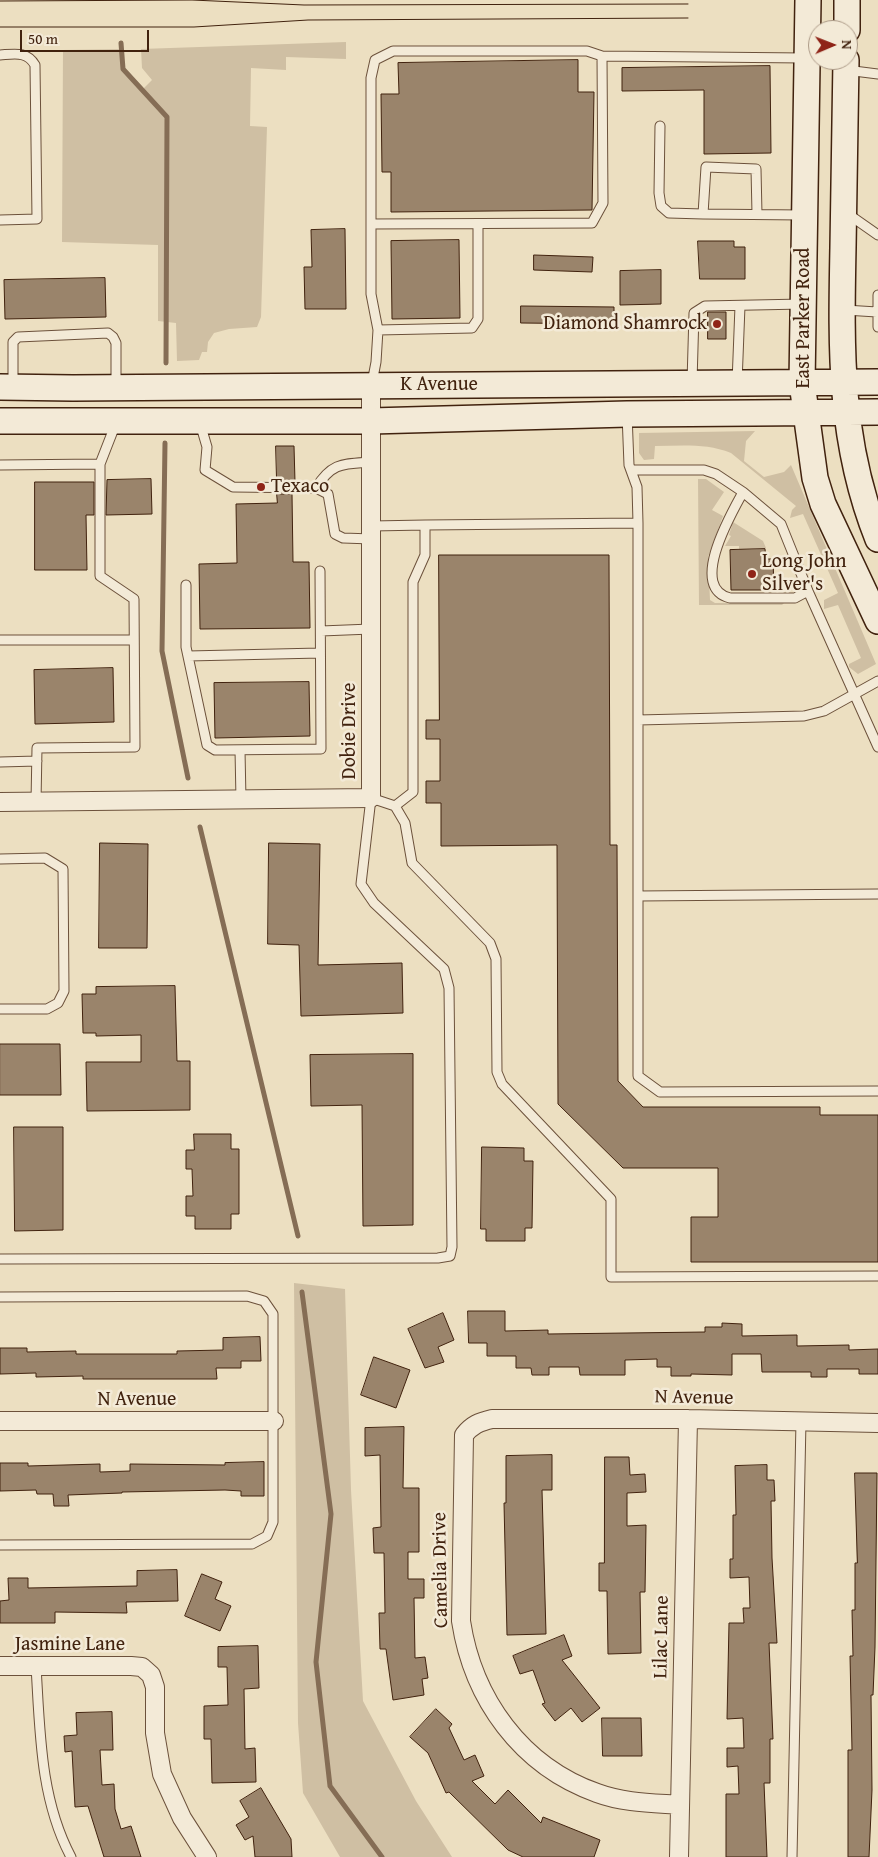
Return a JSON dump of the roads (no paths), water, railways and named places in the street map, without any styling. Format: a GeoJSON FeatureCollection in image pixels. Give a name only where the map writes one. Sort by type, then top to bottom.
{"type":"FeatureCollection","features":[{"type":"Feature","properties":{"kind":"main road","name":"East Parker Road"},"geometry":{"type":"LineString","coordinates":[[808,0],[802,383],[805,412],[815,478],[823,504],[878,621]]}},
{"type":"Feature","properties":{"kind":"main road"},"geometry":{"type":"LineString","coordinates":[[847,20],[848,0]]}},
{"type":"Feature","properties":{"kind":"main road","name":"East Parker Road"},"geometry":{"type":"LineString","coordinates":[[846,70],[842,310],[844,382],[854,465],[861,494],[878,539]]}},
{"type":"Feature","properties":{"kind":"main road","name":"K Avenue"},"geometry":{"type":"LineString","coordinates":[[7,387],[116,388],[371,384],[737,385],[878,382]]}},
{"type":"Feature","properties":{"kind":"main road"},"geometry":{"type":"LineString","coordinates":[[116,388],[117,421]]}},
{"type":"Feature","properties":{"kind":"main road","name":"K Avenue"},"geometry":{"type":"LineString","coordinates":[[0,421],[371,421],[627,414],[878,412]]}},
{"type":"Feature","properties":{"kind":"street","name":"Dobie Drive"},"geometry":{"type":"LineString","coordinates":[[0,802],[370,798],[371,384]]}},
{"type":"Feature","properties":{"kind":"street","name":"N Avenue"},"geometry":{"type":"LineString","coordinates":[[509,1418],[878,1423]]}},
{"type":"Feature","properties":{"kind":"street","name":"Camelia Drive"},"geometry":{"type":"LineString","coordinates":[[509,1418],[479,1422],[470,1427],[464,1435],[461,1621],[464,1644],[472,1670],[485,1697],[506,1729],[534,1757],[564,1778],[598,1794],[637,1802],[680,1805]]}},
{"type":"Feature","properties":{"kind":"street","name":"Lilac Lane"},"geometry":{"type":"LineString","coordinates":[[679,1857],[688,1419]]}},
{"type":"Feature","properties":{"kind":"street","name":"N Avenue"},"geometry":{"type":"LineString","coordinates":[[0,1421],[274,1421]]}},
{"type":"Feature","properties":{"kind":"street","name":"Jasmine Lane"},"geometry":{"type":"LineString","coordinates":[[0,1666],[131,1666],[142,1667],[151,1675],[156,1687],[155,1733],[162,1774],[182,1818],[206,1857]]}},
{"type":"Feature","properties":{"kind":"lane"},"geometry":{"type":"LineString","coordinates":[[371,384],[376,362],[378,330],[372,294],[371,224],[370,78],[375,60],[393,51],[587,51],[602,56],[807,58]]}},
{"type":"Feature","properties":{"kind":"lane"},"geometry":{"type":"LineString","coordinates":[[0,54],[24,54],[32,59],[35,65],[36,210],[36,219],[0,220]]}},
{"type":"Feature","properties":{"kind":"lane"},"geometry":{"type":"LineString","coordinates":[[371,224],[592,223],[603,203],[602,56]]}},
{"type":"Feature","properties":{"kind":"lane"},"geometry":{"type":"LineString","coordinates":[[858,68],[878,74]]}},
{"type":"Feature","properties":{"kind":"lane"},"geometry":{"type":"LineString","coordinates":[[660,126],[658,193],[661,206],[669,213],[805,215]]}},
{"type":"Feature","properties":{"kind":"lane"},"geometry":{"type":"LineString","coordinates":[[703,214],[706,167],[756,169],[757,214]]}},
{"type":"Feature","properties":{"kind":"lane"},"geometry":{"type":"LineString","coordinates":[[844,211],[878,235]]}},
{"type":"Feature","properties":{"kind":"lane"},"geometry":{"type":"LineString","coordinates":[[378,330],[472,328],[478,319],[478,224]]}},
{"type":"Feature","properties":{"kind":"lane"},"geometry":{"type":"LineString","coordinates":[[878,295],[878,327]]}},
{"type":"Feature","properties":{"kind":"lane"},"geometry":{"type":"LineString","coordinates":[[692,385],[694,313],[705,306],[803,304]]}},
{"type":"Feature","properties":{"kind":"lane"},"geometry":{"type":"LineString","coordinates":[[737,385],[740,306]]}},
{"type":"Feature","properties":{"kind":"lane"},"geometry":{"type":"LineString","coordinates":[[842,310],[878,312]]}},
{"type":"Feature","properties":{"kind":"lane"},"geometry":{"type":"LineString","coordinates":[[7,387],[13,342],[18,337],[108,333],[116,343],[116,388]]}},
{"type":"Feature","properties":{"kind":"lane"},"geometry":{"type":"LineString","coordinates":[[627,414],[631,470],[637,487],[638,523],[638,1076],[660,1092],[878,1091]]}},
{"type":"Feature","properties":{"kind":"lane"},"geometry":{"type":"LineString","coordinates":[[36,802],[37,748],[135,747],[134,598],[100,576],[100,464],[117,421]]}},
{"type":"Feature","properties":{"kind":"lane"},"geometry":{"type":"LineString","coordinates":[[199,421],[208,447],[205,470],[233,487],[316,488],[328,494],[335,534],[343,538],[426,525],[638,523]]}},
{"type":"Feature","properties":{"kind":"lane"},"geometry":{"type":"LineString","coordinates":[[316,488],[325,474],[340,464],[372,462]]}},
{"type":"Feature","properties":{"kind":"lane"},"geometry":{"type":"LineString","coordinates":[[0,465],[100,464]]}},
{"type":"Feature","properties":{"kind":"lane"},"geometry":{"type":"LineString","coordinates":[[631,470],[704,470],[716,474],[743,492],[781,524],[808,591],[878,747]]}},
{"type":"Feature","properties":{"kind":"lane"},"geometry":{"type":"LineString","coordinates":[[743,492],[729,517],[718,545],[713,581],[716,590],[722,596],[730,598],[795,598],[808,591]]}},
{"type":"Feature","properties":{"kind":"lane"},"geometry":{"type":"LineString","coordinates":[[395,806],[413,792],[413,582],[425,555],[426,525]]}},
{"type":"Feature","properties":{"kind":"lane"},"geometry":{"type":"LineString","coordinates":[[186,585],[188,656],[207,745],[215,750],[321,749],[320,570]]}},
{"type":"Feature","properties":{"kind":"lane"},"geometry":{"type":"LineString","coordinates":[[320,631],[371,629]]}},
{"type":"Feature","properties":{"kind":"lane"},"geometry":{"type":"LineString","coordinates":[[0,640],[134,640]]}},
{"type":"Feature","properties":{"kind":"lane"},"geometry":{"type":"LineString","coordinates":[[188,656],[320,653]]}},
{"type":"Feature","properties":{"kind":"lane"},"geometry":{"type":"LineString","coordinates":[[638,720],[804,716],[824,711],[878,681]]}},
{"type":"Feature","properties":{"kind":"lane"},"geometry":{"type":"LineString","coordinates":[[240,750],[241,800]]}},
{"type":"Feature","properties":{"kind":"lane"},"geometry":{"type":"LineString","coordinates":[[0,762],[37,761]]}},
{"type":"Feature","properties":{"kind":"lane"},"geometry":{"type":"LineString","coordinates":[[0,1259],[438,1258],[450,1256],[452,1247],[449,988],[444,969],[374,902],[361,884],[370,798],[395,806],[405,823],[412,863],[490,943],[496,959],[497,1072],[502,1084],[611,1199],[611,1276],[878,1276]]}},
{"type":"Feature","properties":{"kind":"lane"},"geometry":{"type":"LineString","coordinates":[[0,859],[45,858],[63,870],[64,991],[58,1004],[47,1009],[0,1009]]}},
{"type":"Feature","properties":{"kind":"lane"},"geometry":{"type":"LineString","coordinates":[[638,896],[878,894]]}},
{"type":"Feature","properties":{"kind":"lane"},"geometry":{"type":"LineString","coordinates":[[0,1297],[246,1296],[264,1301],[272,1314],[274,1421],[273,1522],[267,1536],[252,1544],[0,1545]]}},
{"type":"Feature","properties":{"kind":"lane"},"geometry":{"type":"LineString","coordinates":[[792,1857],[801,1421]]}},
{"type":"Feature","properties":{"kind":"lane"},"geometry":{"type":"LineString","coordinates":[[36,1666],[42,1756],[48,1795],[62,1839],[71,1857]]}},
{"type":"Feature","properties":{"kind":"waterway"},"geometry":{"type":"LineString","coordinates":[[121,43],[123,69],[167,117],[166,363]]}},
{"type":"Feature","properties":{"kind":"waterway"},"geometry":{"type":"LineString","coordinates":[[165,443],[162,651],[188,778]]}},
{"type":"Feature","properties":{"kind":"waterway"},"geometry":{"type":"LineString","coordinates":[[200,827],[298,1236]]}},
{"type":"Feature","properties":{"kind":"waterway"},"geometry":{"type":"LineString","coordinates":[[302,1292],[331,1514],[316,1662],[330,1786],[382,1857]]}},
{"type":"Feature","properties":{"kind":"tram line"},"geometry":{"type":"LineString","coordinates":[[0,1],[192,0],[304,5],[688,4]]}},
{"type":"Feature","properties":{"kind":"tram line"},"geometry":{"type":"LineString","coordinates":[[0,27],[194,27],[308,20],[688,18]]}},
{"type":"Feature","properties":{"kind":"place","name":"Diamond Shamrock"},"geometry":{"type":"Point","coordinates":[717,324]}},
{"type":"Feature","properties":{"kind":"place","name":"Texaco"},"geometry":{"type":"Point","coordinates":[261,487]}},
{"type":"Feature","properties":{"kind":"place","name":"Long John Silver's"},"geometry":{"type":"Point","coordinates":[752,574]}}]}
